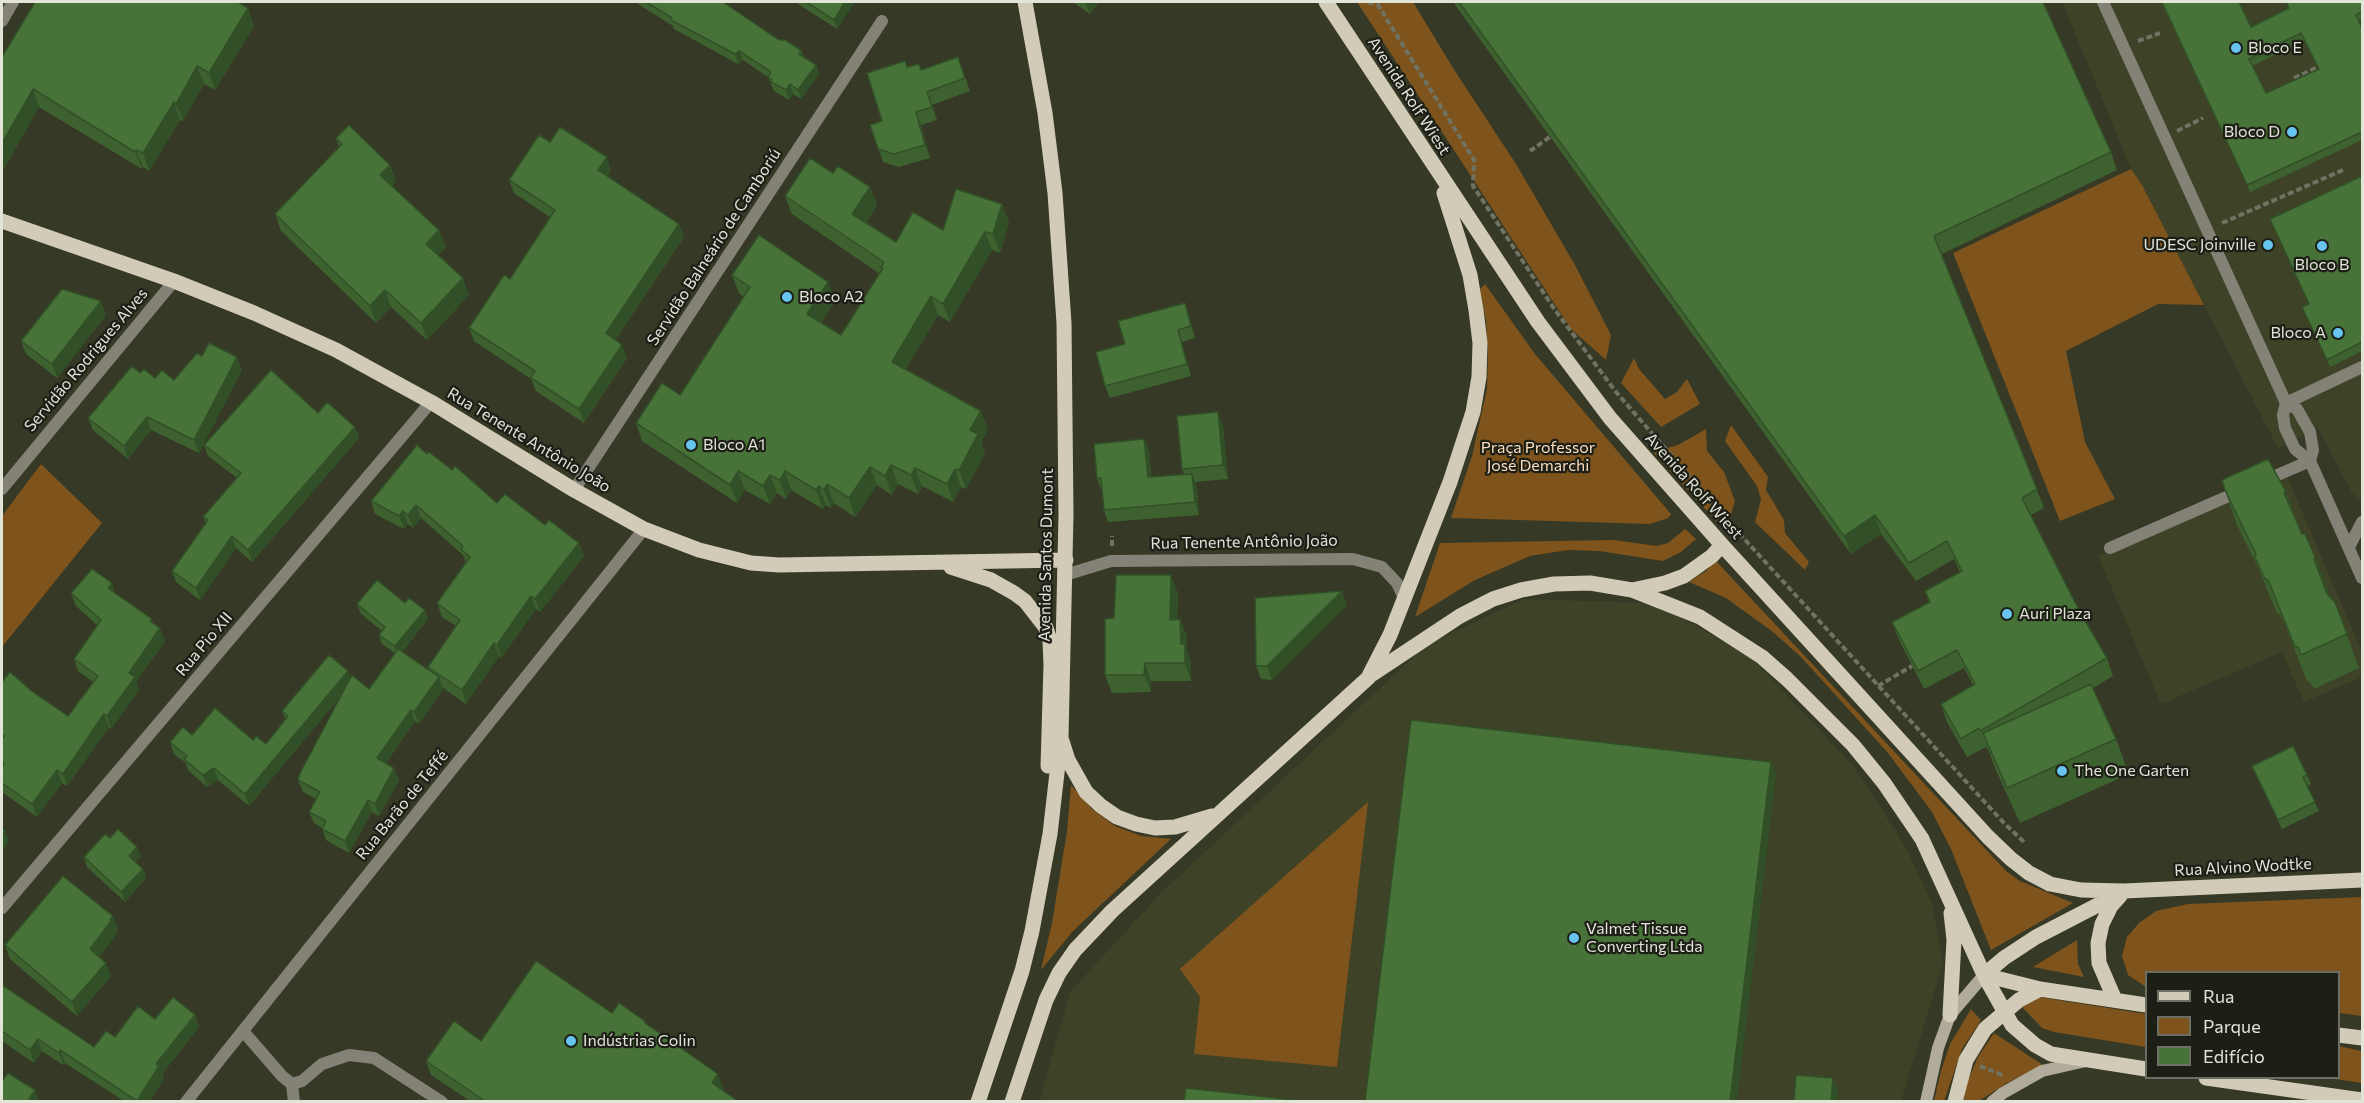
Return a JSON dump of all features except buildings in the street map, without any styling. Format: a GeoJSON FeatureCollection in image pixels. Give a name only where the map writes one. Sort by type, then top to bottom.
{"type":"FeatureCollection","features":[{"type":"Feature","properties":{"kind":"main road","name":"Avenida Santos Dumont"},"geometry":{"type":"LineString","coordinates":[[978,1101],[1022,971],[1038,901],[1050,834],[1060,738],[1065,568],[1064,323],[1055,193],[1045,113],[1025,2]]}},
{"type":"Feature","properties":{"kind":"main road","name":"Avenida Rolf Wiest"},"geometry":{"type":"LineString","coordinates":[[1326,2],[1538,322],[1603,409],[1722,545],[1988,837],[2011,859],[2029,873],[2050,884],[2081,890],[2124,891]]}},
{"type":"Feature","properties":{"kind":"main road"},"geometry":{"type":"LineString","coordinates":[[1368,678],[1405,600],[1432,532],[1473,412],[1479,376],[1480,344],[1471,284],[1439,175]]}},
{"type":"Feature","properties":{"kind":"main road","name":"Rua Tenente Antônio João"},"geometry":{"type":"LineString","coordinates":[[2,221],[174,281],[254,313],[336,350],[431,402],[574,490],[644,529],[699,550],[751,563],[810,565],[940,563],[1065,568]]}},
{"type":"Feature","properties":{"kind":"main road"},"geometry":{"type":"LineString","coordinates":[[1632,590],[1665,584],[1684,576],[1707,560],[1722,545]]}},
{"type":"Feature","properties":{"kind":"main road"},"geometry":{"type":"LineString","coordinates":[[940,563],[991,580],[1014,593],[1025,601],[1046,628],[1050,640],[1051,665],[1046,787],[1050,834]]}},
{"type":"Feature","properties":{"kind":"main road"},"geometry":{"type":"LineString","coordinates":[[1012,1101],[1046,1000],[1059,972],[1075,950],[1112,911],[1368,678],[1450,622],[1493,599],[1521,590],[1554,584],[1590,583],[1632,590],[1700,617],[1762,657],[1787,679],[1852,746],[1896,799],[1922,840],[1984,975],[2012,1025],[2035,1045],[2051,1054],[2145,1069]]}},
{"type":"Feature","properties":{"kind":"main road"},"geometry":{"type":"LineString","coordinates":[[1060,738],[1072,768],[1086,792],[1117,817],[1155,828],[1195,823],[1220,813]]}},
{"type":"Feature","properties":{"kind":"main road","name":"Rua Alvino Wodtke"},"geometry":{"type":"LineString","coordinates":[[2124,891],[2362,880]]}},
{"type":"Feature","properties":{"kind":"main road"},"geometry":{"type":"LineString","coordinates":[[1984,975],[2004,958],[2036,937],[2124,891]]}},
{"type":"Feature","properties":{"kind":"main road"},"geometry":{"type":"LineString","coordinates":[[2115,1000],[2099,963],[2098,943],[2102,924],[2111,906],[2124,891]]}},
{"type":"Feature","properties":{"kind":"main road"},"geometry":{"type":"LineString","coordinates":[[1949,895],[1954,940],[1950,1016]]}},
{"type":"Feature","properties":{"kind":"main road"},"geometry":{"type":"LineString","coordinates":[[1984,975],[2040,989],[2145,1005]]}},
{"type":"Feature","properties":{"kind":"main road"},"geometry":{"type":"LineString","coordinates":[[1955,1101],[1966,1060],[1985,1029],[2019,1000],[2040,989]]}},
{"type":"Feature","properties":{"kind":"main road"},"geometry":{"type":"LineString","coordinates":[[2340,1035],[2362,1038]]}},
{"type":"Feature","properties":{"kind":"main road"},"geometry":{"type":"LineString","coordinates":[[2220,1079],[2362,1100]]}},
{"type":"Feature","properties":{"kind":"street"},"geometry":{"type":"LineString","coordinates":[[2,21],[13,2]]}},
{"type":"Feature","properties":{"kind":"street"},"geometry":{"type":"LineString","coordinates":[[2103,2],[2286,403],[2297,409],[2310,432],[2313,450],[2310,461]]}},
{"type":"Feature","properties":{"kind":"street","name":"Servidão Balneário de Camboriú"},"geometry":{"type":"LineString","coordinates":[[574,490],[882,21]]}},
{"type":"Feature","properties":{"kind":"street","name":"Servidão Rodrigues Alves"},"geometry":{"type":"LineString","coordinates":[[2,489],[174,281]]}},
{"type":"Feature","properties":{"kind":"street"},"geometry":{"type":"LineString","coordinates":[[2286,403],[2362,367]]}},
{"type":"Feature","properties":{"kind":"street","name":"Rua Pio XII"},"geometry":{"type":"LineString","coordinates":[[2,908],[431,402]]}},
{"type":"Feature","properties":{"kind":"street"},"geometry":{"type":"LineString","coordinates":[[2286,403],[2283,415],[2285,428],[2295,449],[2310,461],[2362,578]]}},
{"type":"Feature","properties":{"kind":"street"},"geometry":{"type":"LineString","coordinates":[[2110,548],[2310,461]]}},
{"type":"Feature","properties":{"kind":"street"},"geometry":{"type":"LineString","coordinates":[[2349,547],[2362,522]]}},
{"type":"Feature","properties":{"kind":"street","name":"Rua Barão de Teffé"},"geometry":{"type":"LineString","coordinates":[[186,1101],[644,529]]}},
{"type":"Feature","properties":{"kind":"street","name":"Rua Tenente Antônio João"},"geometry":{"type":"LineString","coordinates":[[1065,568],[1111,561],[1353,559],[1382,567],[1397,583],[1405,600]]}},
{"type":"Feature","properties":{"kind":"street"},"geometry":{"type":"LineString","coordinates":[[1926,1101],[1938,1048],[1950,1016],[1984,975]]}},
{"type":"Feature","properties":{"kind":"street"},"geometry":{"type":"LineString","coordinates":[[243,1031],[282,1076],[292,1084],[294,1101]]}},
{"type":"Feature","properties":{"kind":"street"},"geometry":{"type":"LineString","coordinates":[[292,1084],[302,1081],[322,1064],[349,1055],[374,1058],[442,1101]]}},
{"type":"Feature","properties":{"kind":"street"},"geometry":{"type":"LineString","coordinates":[[1992,1101],[2042,1071],[2088,1061]]}},
{"type":"Feature","properties":{"kind":"path"},"geometry":{"type":"LineString","coordinates":[[1368,2],[1378,5],[1474,160],[1473,186],[1555,310],[1616,392],[1657,441],[1878,686],[2025,843]]}},
{"type":"Feature","properties":{"kind":"path"},"geometry":{"type":"LineString","coordinates":[[2124,47],[2160,33]]}},
{"type":"Feature","properties":{"kind":"path"},"geometry":{"type":"LineString","coordinates":[[2294,78],[2323,65]]}},
{"type":"Feature","properties":{"kind":"path"},"geometry":{"type":"LineString","coordinates":[[2165,136],[2203,118]]}},
{"type":"Feature","properties":{"kind":"path"},"geometry":{"type":"LineString","coordinates":[[1530,151],[1551,136]]}},
{"type":"Feature","properties":{"kind":"path"},"geometry":{"type":"LineString","coordinates":[[2207,230],[2343,170]]}},
{"type":"Feature","properties":{"kind":"path"},"geometry":{"type":"LineString","coordinates":[[1878,686],[1912,666]]}},
{"type":"Feature","properties":{"kind":"shaded area","name":"UDESC Joinville"},"geometry":{"type":"Polygon","coordinates":[[[2062,2],[2362,2],[2362,502],[2352,493],[2318,428],[2278,448],[2142,185],[2131,169],[2062,2]]]}},
{"type":"Feature","properties":{"kind":"shaded area"},"geometry":{"type":"Polygon","coordinates":[[[2286,474],[2362,652],[2362,677],[2304,702],[2282,652],[2161,704],[2098,556],[2286,474]]]}},
{"type":"Feature","properties":{"kind":"shaded area"},"geometry":{"type":"Polygon","coordinates":[[[1524,599],[1655,603],[1751,657],[1855,768],[1905,846],[1932,903],[1943,963],[1901,1101],[1039,1102],[1070,992],[1160,894],[1425,646],[1524,599]]]}},
{"type":"Feature","properties":{"kind":"green space"},"geometry":{"type":"Polygon","coordinates":[[[1357,2],[1413,2],[1516,164],[1575,265],[1611,335],[1606,360],[1571,329],[1357,2]]]}},
{"type":"Feature","properties":{"kind":"green space"},"geometry":{"type":"Polygon","coordinates":[[[2131,169],[2142,185],[2204,305],[2158,304],[2066,351],[2085,442],[2115,499],[2060,521],[1953,253],[2131,169]]]}},
{"type":"Feature","properties":{"kind":"green space","name":"Praça Professor José Demarchi"},"geometry":{"type":"Polygon","coordinates":[[[1485,284],[1535,354],[1671,514],[1668,518],[1650,524],[1451,518],[1472,456],[1487,389],[1486,321],[1480,289],[1485,284]]]}},
{"type":"Feature","properties":{"kind":"green space"},"geometry":{"type":"Polygon","coordinates":[[[1634,358],[1639,369],[1665,399],[1677,392],[1687,379],[1700,404],[1661,427],[1621,383],[1634,358]]]}},
{"type":"Feature","properties":{"kind":"green space"},"geometry":{"type":"Polygon","coordinates":[[[1731,425],[1768,477],[1766,490],[1784,520],[1785,533],[1809,562],[1805,570],[1755,522],[1761,499],[1757,486],[1725,441],[1731,425]]]}},
{"type":"Feature","properties":{"kind":"green space"},"geometry":{"type":"Polygon","coordinates":[[[1706,429],[1707,451],[1724,472],[1735,501],[1731,514],[1718,523],[1653,452],[1678,445],[1706,429]]]}},
{"type":"Feature","properties":{"kind":"green space"},"geometry":{"type":"Polygon","coordinates":[[[41,464],[102,523],[2,647],[2,516],[41,464]]]}},
{"type":"Feature","properties":{"kind":"green space"},"geometry":{"type":"Polygon","coordinates":[[[1685,529],[1696,539],[1681,552],[1663,561],[1599,551],[1568,550],[1530,556],[1475,580],[1415,617],[1440,543],[1614,540],[1657,546],[1668,543],[1685,529]]]}},
{"type":"Feature","properties":{"kind":"green space"},"geometry":{"type":"Polygon","coordinates":[[[1715,560],[2006,871],[2020,881],[2073,903],[1991,950],[1951,849],[1932,812],[1888,753],[1801,657],[1773,632],[1726,598],[1689,582],[1706,571],[1715,560]]]}},
{"type":"Feature","properties":{"kind":"green space"},"geometry":{"type":"Polygon","coordinates":[[[1071,785],[1092,809],[1115,826],[1141,836],[1171,839],[1073,931],[1041,970],[1052,923],[1067,831],[1071,785]]]}},
{"type":"Feature","properties":{"kind":"green space"},"geometry":{"type":"Polygon","coordinates":[[[1368,802],[1337,1067],[1194,1054],[1200,997],[1180,969],[1368,802]]]}},
{"type":"Feature","properties":{"kind":"green space"},"geometry":{"type":"Polygon","coordinates":[[[2362,897],[2362,1016],[2340,1013],[2340,971],[2145,971],[2145,986],[2128,975],[2122,956],[2127,937],[2139,923],[2156,911],[2188,904],[2362,897]]]}},
{"type":"Feature","properties":{"kind":"green space"},"geometry":{"type":"Polygon","coordinates":[[[2077,940],[2078,964],[2084,977],[2033,967],[2077,940]]]}},
{"type":"Feature","properties":{"kind":"green space"},"geometry":{"type":"Polygon","coordinates":[[[2039,997],[2145,1014],[2145,1047],[2042,1028],[2022,1007],[2027,1000],[2039,997]]]}},
{"type":"Feature","properties":{"kind":"green space"},"geometry":{"type":"Polygon","coordinates":[[[1971,1009],[1981,1020],[1962,1049],[1944,1101],[1934,1101],[1950,1044],[1971,1009]]]}},
{"type":"Feature","properties":{"kind":"green space"},"geometry":{"type":"Polygon","coordinates":[[[1994,1033],[2043,1065],[2007,1083],[1979,1101],[1963,1102],[1968,1080],[1978,1057],[1994,1033]]]}},
{"type":"Feature","properties":{"kind":"green space"},"geometry":{"type":"Polygon","coordinates":[[[2340,1046],[2362,1051],[2362,1083],[2335,1079],[2340,1079],[2340,1046]]]}},
{"type":"Feature","properties":{"kind":"place","name":"Bloco E"},"geometry":{"type":"Point","coordinates":[2236,48]}},
{"type":"Feature","properties":{"kind":"place","name":"Bloco D"},"geometry":{"type":"Point","coordinates":[2292,132]}},
{"type":"Feature","properties":{"kind":"place","name":"UDESC Joinville"},"geometry":{"type":"Point","coordinates":[2268,245]}},
{"type":"Feature","properties":{"kind":"place","name":"Bloco B"},"geometry":{"type":"Point","coordinates":[2322,246]}},
{"type":"Feature","properties":{"kind":"place","name":"Bloco A2"},"geometry":{"type":"Point","coordinates":[787,297]}},
{"type":"Feature","properties":{"kind":"place","name":"Bloco A"},"geometry":{"type":"Point","coordinates":[2338,333]}},
{"type":"Feature","properties":{"kind":"place","name":"Bloco A1"},"geometry":{"type":"Point","coordinates":[691,445]}},
{"type":"Feature","properties":{"kind":"place","name":"Auri Plaza"},"geometry":{"type":"Point","coordinates":[2007,614]}},
{"type":"Feature","properties":{"kind":"place","name":"The One Garten"},"geometry":{"type":"Point","coordinates":[2062,771]}},
{"type":"Feature","properties":{"kind":"place","name":"Valmet Tissue Converting Ltda"},"geometry":{"type":"Point","coordinates":[1574,938]}},
{"type":"Feature","properties":{"kind":"place","name":"Indústrias Colin"},"geometry":{"type":"Point","coordinates":[571,1041]}}]}
